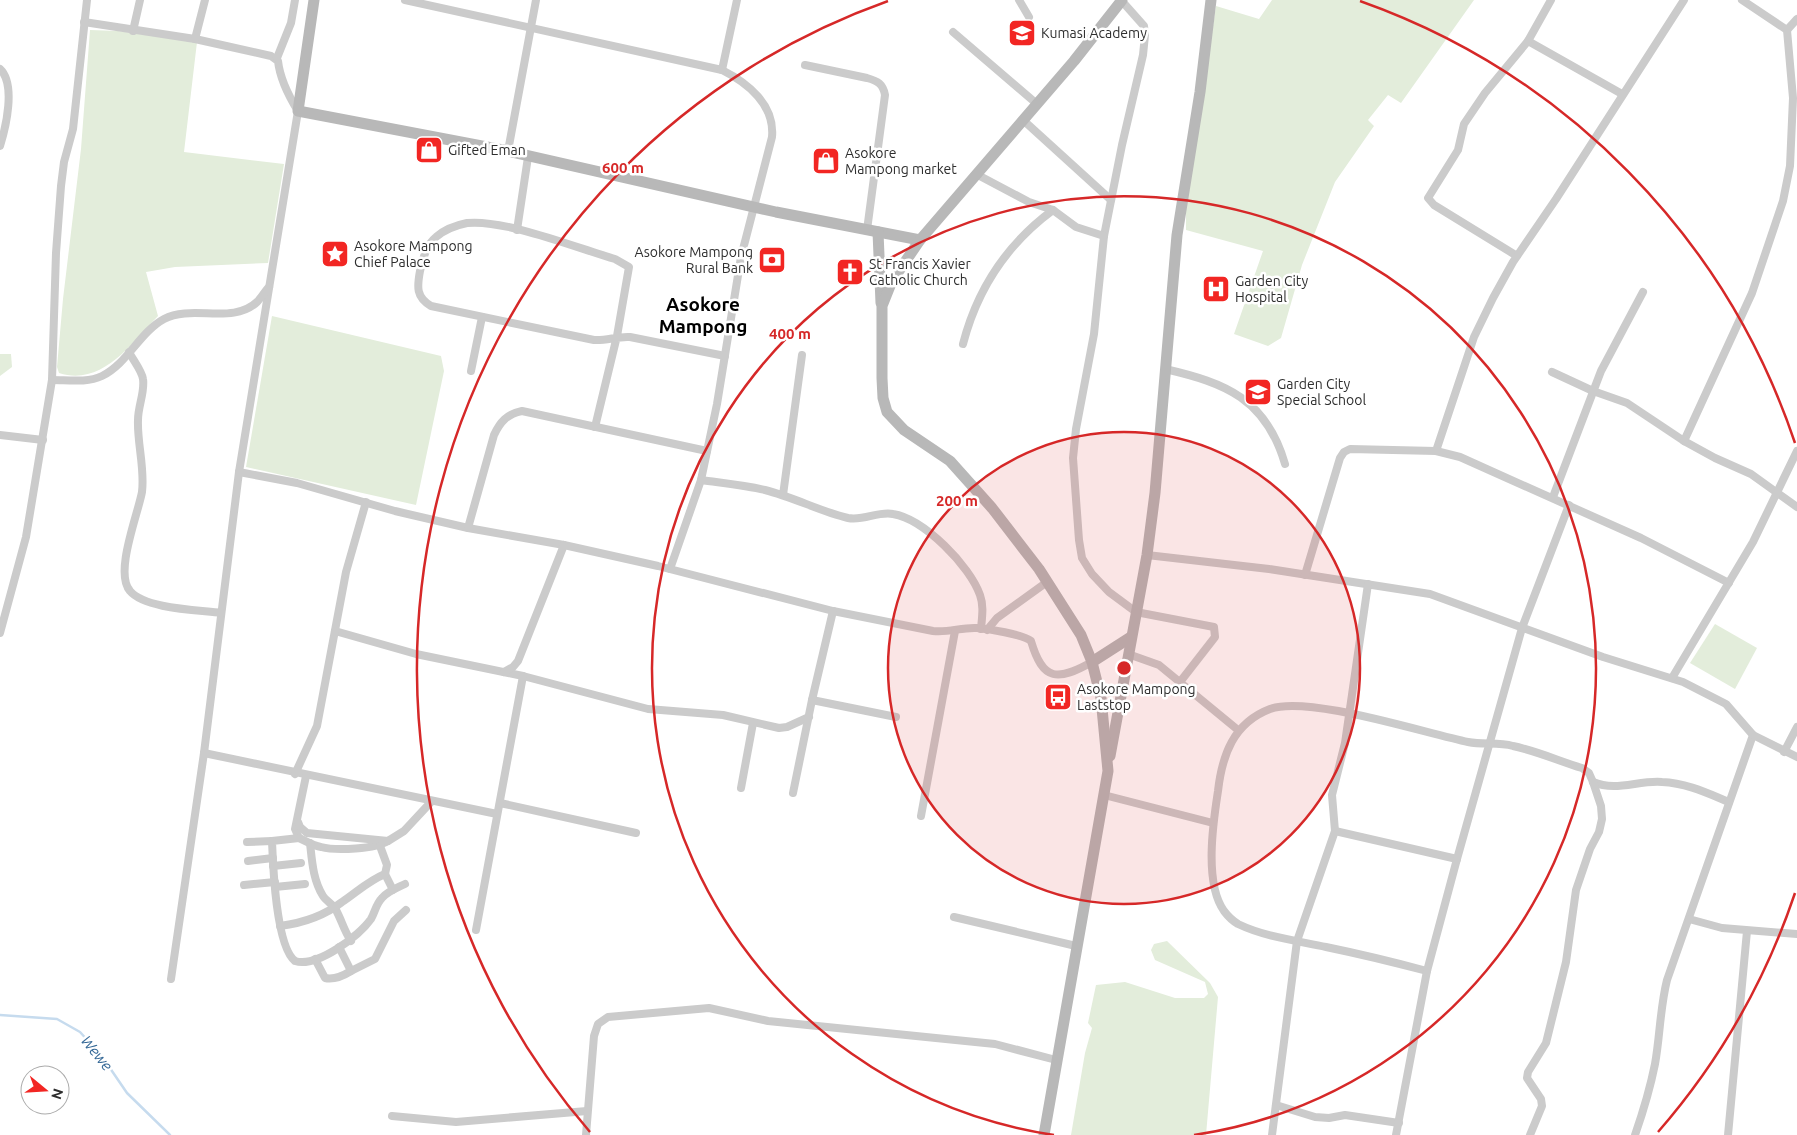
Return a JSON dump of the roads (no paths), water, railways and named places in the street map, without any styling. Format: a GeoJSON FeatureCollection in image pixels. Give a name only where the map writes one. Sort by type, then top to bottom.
{"type":"FeatureCollection","features":[{"type":"Feature","properties":{"kind":"street"},"geometry":{"type":"LineString","coordinates":[[0,633],[3,607],[26,536],[52,380],[56,253],[61,186],[64,162],[73,129],[87,0]]}},
{"type":"Feature","properties":{"kind":"street"},"geometry":{"type":"LineString","coordinates":[[133,31],[140,0]]}},
{"type":"Feature","properties":{"kind":"street"},"geometry":{"type":"LineString","coordinates":[[195,38],[205,0]]}},
{"type":"Feature","properties":{"kind":"street"},"geometry":{"type":"LineString","coordinates":[[295,0],[289,30],[277,58],[288,96],[298,111],[508,151],[755,208],[920,240]]}},
{"type":"Feature","properties":{"kind":"street"},"geometry":{"type":"LineString","coordinates":[[171,979],[204,753],[239,472],[298,111],[314,0]]}},
{"type":"Feature","properties":{"kind":"street"},"geometry":{"type":"LineString","coordinates":[[405,0],[423,2],[530,29],[722,70],[748,85],[772,117],[772,137],[741,257],[725,356],[701,480],[670,569]]}},
{"type":"Feature","properties":{"kind":"street"},"geometry":{"type":"LineString","coordinates":[[508,151],[536,0]]}},
{"type":"Feature","properties":{"kind":"street"},"geometry":{"type":"LineString","coordinates":[[722,70],[737,0]]}},
{"type":"Feature","properties":{"kind":"street"},"geometry":{"type":"LineString","coordinates":[[1019,0],[1029,17]]}},
{"type":"Feature","properties":{"kind":"street"},"geometry":{"type":"LineString","coordinates":[[882,306],[892,281],[920,240],[1037,104],[1122,0],[1144,26],[1145,35],[1143,55],[1104,236],[1096,326],[1076,429],[1073,458],[1078,540],[1082,558],[1092,574],[1109,592],[1136,612],[1214,627],[1215,637],[1180,682]]}},
{"type":"Feature","properties":{"kind":"street"},"geometry":{"type":"LineString","coordinates":[[1044,1135],[1076,946],[1147,555],[1155,493],[1177,235],[1200,92],[1211,0]]}},
{"type":"Feature","properties":{"kind":"street"},"geometry":{"type":"LineString","coordinates":[[1517,256],[1434,205],[1428,198],[1458,150],[1461,132],[1473,110],[1528,41],[1551,0]]}},
{"type":"Feature","properties":{"kind":"street"},"geometry":{"type":"LineString","coordinates":[[1436,451],[1474,338],[1517,256],[1556,199],[1684,0]]}},
{"type":"Feature","properties":{"kind":"street"},"geometry":{"type":"LineString","coordinates":[[1742,0],[1787,30]]}},
{"type":"Feature","properties":{"kind":"street"},"geometry":{"type":"LineString","coordinates":[[1684,441],[1752,293],[1783,201],[1790,166],[1795,98],[1787,30],[1797,19]]}},
{"type":"Feature","properties":{"kind":"street"},"geometry":{"type":"LineString","coordinates":[[84,22],[133,31],[195,38],[277,58]]}},
{"type":"Feature","properties":{"kind":"street"},"geometry":{"type":"LineString","coordinates":[[953,32],[1037,104]]}},
{"type":"Feature","properties":{"kind":"street"},"geometry":{"type":"LineString","coordinates":[[1528,41],[1622,94]]}},
{"type":"Feature","properties":{"kind":"street"},"geometry":{"type":"LineString","coordinates":[[805,65],[868,78],[877,81],[883,86],[885,95],[873,231],[882,306],[882,378],[883,398],[887,412],[904,430],[950,461],[992,508],[1047,582],[1081,635],[1092,662],[1101,698],[1108,770]]}},
{"type":"Feature","properties":{"kind":"street"},"geometry":{"type":"LineString","coordinates":[[0,69],[5,73],[8,84],[7,121],[0,146]]}},
{"type":"Feature","properties":{"kind":"street"},"geometry":{"type":"LineString","coordinates":[[1023,120],[1111,200]]}},
{"type":"Feature","properties":{"kind":"street"},"geometry":{"type":"LineString","coordinates":[[517,230],[528,157]]}},
{"type":"Feature","properties":{"kind":"street"},"geometry":{"type":"LineString","coordinates":[[976,174],[1029,202],[1052,210],[1076,228],[1104,236]]}},
{"type":"Feature","properties":{"kind":"street"},"geometry":{"type":"LineString","coordinates":[[963,344],[968,323],[988,279],[1038,221],[1052,210]]}},
{"type":"Feature","properties":{"kind":"street"},"geometry":{"type":"LineString","coordinates":[[595,426],[617,336],[629,267],[615,260],[517,230],[466,223],[435,238],[428,247],[418,283],[418,293],[423,301],[431,306],[594,340],[617,336],[630,337],[725,356]]}},
{"type":"Feature","properties":{"kind":"street"},"geometry":{"type":"LineString","coordinates":[[52,380],[88,380],[102,376],[163,319],[182,312],[226,313],[246,309],[257,302],[270,285]]}},
{"type":"Feature","properties":{"kind":"street"},"geometry":{"type":"LineString","coordinates":[[1553,497],[1593,391],[1642,292]]}},
{"type":"Feature","properties":{"kind":"street"},"geometry":{"type":"LineString","coordinates":[[470,371],[482,317]]}},
{"type":"Feature","properties":{"kind":"street"},"geometry":{"type":"LineString","coordinates":[[129,352],[143,377],[138,422],[142,490],[125,565],[126,582],[130,591],[150,603],[221,613]]}},
{"type":"Feature","properties":{"kind":"street"},"geometry":{"type":"LineString","coordinates":[[783,495],[802,355]]}},
{"type":"Feature","properties":{"kind":"street"},"geometry":{"type":"LineString","coordinates":[[1165,369],[1206,378],[1226,388],[1245,401],[1262,416],[1272,431],[1280,445],[1285,464]]}},
{"type":"Feature","properties":{"kind":"street"},"geometry":{"type":"LineString","coordinates":[[1552,372],[1593,391],[1627,403],[1684,441],[1714,458],[1752,474],[1797,507]]}},
{"type":"Feature","properties":{"kind":"street"},"geometry":{"type":"LineString","coordinates":[[468,528],[494,435],[505,418],[512,413],[522,411],[707,451]]}},
{"type":"Feature","properties":{"kind":"street"},"geometry":{"type":"LineString","coordinates":[[0,435],[43,440]]}},
{"type":"Feature","properties":{"kind":"street"},"geometry":{"type":"LineString","coordinates":[[1305,575],[1344,452],[1350,449],[1436,451],[1486,467],[1683,558],[1729,583]]}},
{"type":"Feature","properties":{"kind":"street"},"geometry":{"type":"LineString","coordinates":[[1672,678],[1729,583],[1777,494],[1797,451]]}},
{"type":"Feature","properties":{"kind":"street"},"geometry":{"type":"LineString","coordinates":[[239,472],[297,482],[395,511],[468,528],[564,545],[670,569],[833,611],[933,632],[984,629],[1028,639],[1042,668],[1060,676],[1072,673],[1131,637]]}},
{"type":"Feature","properties":{"kind":"street"},"geometry":{"type":"LineString","coordinates":[[701,480],[764,490],[848,518],[862,518],[879,513],[899,515],[932,535],[951,552],[980,594],[983,607],[984,629]]}},
{"type":"Feature","properties":{"kind":"street"},"geometry":{"type":"LineString","coordinates":[[295,774],[316,726],[346,572],[366,502]]}},
{"type":"Feature","properties":{"kind":"street"},"geometry":{"type":"LineString","coordinates":[[1396,1135],[1427,970],[1457,859],[1522,628],[1570,505]]}},
{"type":"Feature","properties":{"kind":"street"},"geometry":{"type":"LineString","coordinates":[[504,672],[513,667],[518,661],[564,545]]}},
{"type":"Feature","properties":{"kind":"street"},"geometry":{"type":"LineString","coordinates":[[1147,555],[1305,575],[1430,594],[1603,657],[1672,678],[1712,695],[1726,704],[1753,735],[1797,757]]}},
{"type":"Feature","properties":{"kind":"street"},"geometry":{"type":"LineString","coordinates":[[984,629],[1047,582]]}},
{"type":"Feature","properties":{"kind":"street"},"geometry":{"type":"LineString","coordinates":[[1272,1135],[1296,941],[1335,831],[1331,806],[1332,794],[1350,714],[1368,584]]}},
{"type":"Feature","properties":{"kind":"street"},"geometry":{"type":"LineString","coordinates":[[794,793],[808,717],[833,611]]}},
{"type":"Feature","properties":{"kind":"street"},"geometry":{"type":"LineString","coordinates":[[334,631],[416,654],[523,676],[648,709],[723,715],[779,728],[787,727],[808,717]]}},
{"type":"Feature","properties":{"kind":"street"},"geometry":{"type":"LineString","coordinates":[[921,816],[955,631]]}},
{"type":"Feature","properties":{"kind":"street"},"geometry":{"type":"LineString","coordinates":[[1128,654],[1159,665],[1238,730]]}},
{"type":"Feature","properties":{"kind":"street"},"geometry":{"type":"LineString","coordinates":[[476,930],[523,676]]}},
{"type":"Feature","properties":{"kind":"street"},"geometry":{"type":"LineString","coordinates":[[812,700],[896,717]]}},
{"type":"Feature","properties":{"kind":"street"},"geometry":{"type":"LineString","coordinates":[[1427,970],[1265,933],[1237,923],[1224,912],[1216,896],[1213,823],[1220,776],[1227,750],[1238,730],[1270,709],[1297,706],[1350,714],[1470,742],[1514,746],[1582,768],[1589,773],[1601,806],[1602,819],[1599,832],[1590,849],[1576,890],[1566,962],[1546,1044],[1528,1072],[1527,1078],[1540,1099],[1542,1106],[1530,1135]]}},
{"type":"Feature","properties":{"kind":"street"},"geometry":{"type":"LineString","coordinates":[[741,788],[753,723]]}},
{"type":"Feature","properties":{"kind":"street"},"geometry":{"type":"LineString","coordinates":[[1784,752],[1797,727]]}},
{"type":"Feature","properties":{"kind":"street"},"geometry":{"type":"LineString","coordinates":[[1635,1135],[1646,1103],[1655,1063],[1659,1018],[1667,980],[1753,735]]}},
{"type":"Feature","properties":{"kind":"street"},"geometry":{"type":"LineString","coordinates":[[204,753],[295,774],[497,814]]}},
{"type":"Feature","properties":{"kind":"street"},"geometry":{"type":"LineString","coordinates":[[299,838],[295,829],[298,822],[306,776]]}},
{"type":"Feature","properties":{"kind":"street"},"geometry":{"type":"LineString","coordinates":[[1593,782],[1604,787],[1616,787],[1638,782],[1673,783],[1689,786],[1729,802]]}},
{"type":"Feature","properties":{"kind":"street"},"geometry":{"type":"LineString","coordinates":[[1104,795],[1213,823]]}},
{"type":"Feature","properties":{"kind":"street"},"geometry":{"type":"LineString","coordinates":[[298,822],[300,827],[307,833],[380,846],[404,831],[431,802]]}},
{"type":"Feature","properties":{"kind":"street"},"geometry":{"type":"LineString","coordinates":[[500,803],[636,833]]}},
{"type":"Feature","properties":{"kind":"street"},"geometry":{"type":"LineString","coordinates":[[1335,831],[1457,859]]}},
{"type":"Feature","properties":{"kind":"street"},"geometry":{"type":"LineString","coordinates":[[247,842],[299,838],[325,848],[388,841]]}},
{"type":"Feature","properties":{"kind":"street"},"geometry":{"type":"LineString","coordinates":[[272,841],[280,926],[292,959],[299,963],[316,959],[352,941],[371,918],[378,902],[392,890],[405,884]]}},
{"type":"Feature","properties":{"kind":"street"},"geometry":{"type":"LineString","coordinates":[[310,843],[312,867],[318,886],[324,898],[334,908],[342,929],[352,941]]}},
{"type":"Feature","properties":{"kind":"street"},"geometry":{"type":"LineString","coordinates":[[380,846],[387,865],[385,874],[392,890]]}},
{"type":"Feature","properties":{"kind":"street"},"geometry":{"type":"LineString","coordinates":[[248,861],[301,863]]}},
{"type":"Feature","properties":{"kind":"street"},"geometry":{"type":"LineString","coordinates":[[280,926],[303,923],[334,908],[359,888],[385,874]]}},
{"type":"Feature","properties":{"kind":"street"},"geometry":{"type":"LineString","coordinates":[[244,885],[305,884]]}},
{"type":"Feature","properties":{"kind":"street"},"geometry":{"type":"LineString","coordinates":[[316,959],[325,978],[333,979],[375,959],[392,925],[406,910]]}},
{"type":"Feature","properties":{"kind":"street"},"geometry":{"type":"LineString","coordinates":[[954,917],[1076,946]]}},
{"type":"Feature","properties":{"kind":"street"},"geometry":{"type":"LineString","coordinates":[[1689,919],[1722,928],[1797,934]]}},
{"type":"Feature","properties":{"kind":"street"},"geometry":{"type":"LineString","coordinates":[[1728,1135],[1747,931]]}},
{"type":"Feature","properties":{"kind":"street"},"geometry":{"type":"LineString","coordinates":[[339,948],[351,971]]}},
{"type":"Feature","properties":{"kind":"street"},"geometry":{"type":"LineString","coordinates":[[586,1135],[594,1036],[598,1024],[608,1017],[687,1008],[709,1008],[768,1020],[994,1044],[1056,1060]]}},
{"type":"Feature","properties":{"kind":"street"},"geometry":{"type":"LineString","coordinates":[[1276,1104],[1315,1117],[1329,1118],[1345,1115],[1399,1123]]}},
{"type":"Feature","properties":{"kind":"street"},"geometry":{"type":"LineString","coordinates":[[392,1116],[456,1122],[587,1111]]}},
{"type":"Feature","properties":{"kind":"waterway","name":"Wewe"},"geometry":{"type":"LineString","coordinates":[[0,1015],[57,1019],[80,1032],[101,1055],[127,1093],[170,1135]]}},
{"type":"Feature","properties":{"kind":"place","name":"Kumasi Academy"},"geometry":{"type":"Point","coordinates":[1022,33]}},
{"type":"Feature","properties":{"kind":"place","name":"Gifted Eman"},"geometry":{"type":"Point","coordinates":[429,150]}},
{"type":"Feature","properties":{"kind":"place","name":"Asokore Mampong market"},"geometry":{"type":"Point","coordinates":[826,161]}},
{"type":"Feature","properties":{"kind":"place","name":"Asokore Mampong Chief Palace"},"geometry":{"type":"Point","coordinates":[335,254]}},
{"type":"Feature","properties":{"kind":"place","name":"Asokore Mampong Rural Bank"},"geometry":{"type":"Point","coordinates":[772,260]}},
{"type":"Feature","properties":{"kind":"place","name":"St Francis Xavier Catholic Church"},"geometry":{"type":"Point","coordinates":[850,272]}},
{"type":"Feature","properties":{"kind":"place","name":"Garden City Hospital"},"geometry":{"type":"Point","coordinates":[1216,289]}},
{"type":"Feature","properties":{"kind":"place","name":"Garden City Special School"},"geometry":{"type":"Point","coordinates":[1258,392]}},
{"type":"Feature","properties":{"kind":"place","name":"Asokore Mampong Laststop"},"geometry":{"type":"Point","coordinates":[1058,697]}},
{"type":"Feature","properties":{"kind":"district","name":"Asokore Mampong"},"geometry":{"type":"Point","coordinates":[703,315]}}]}
